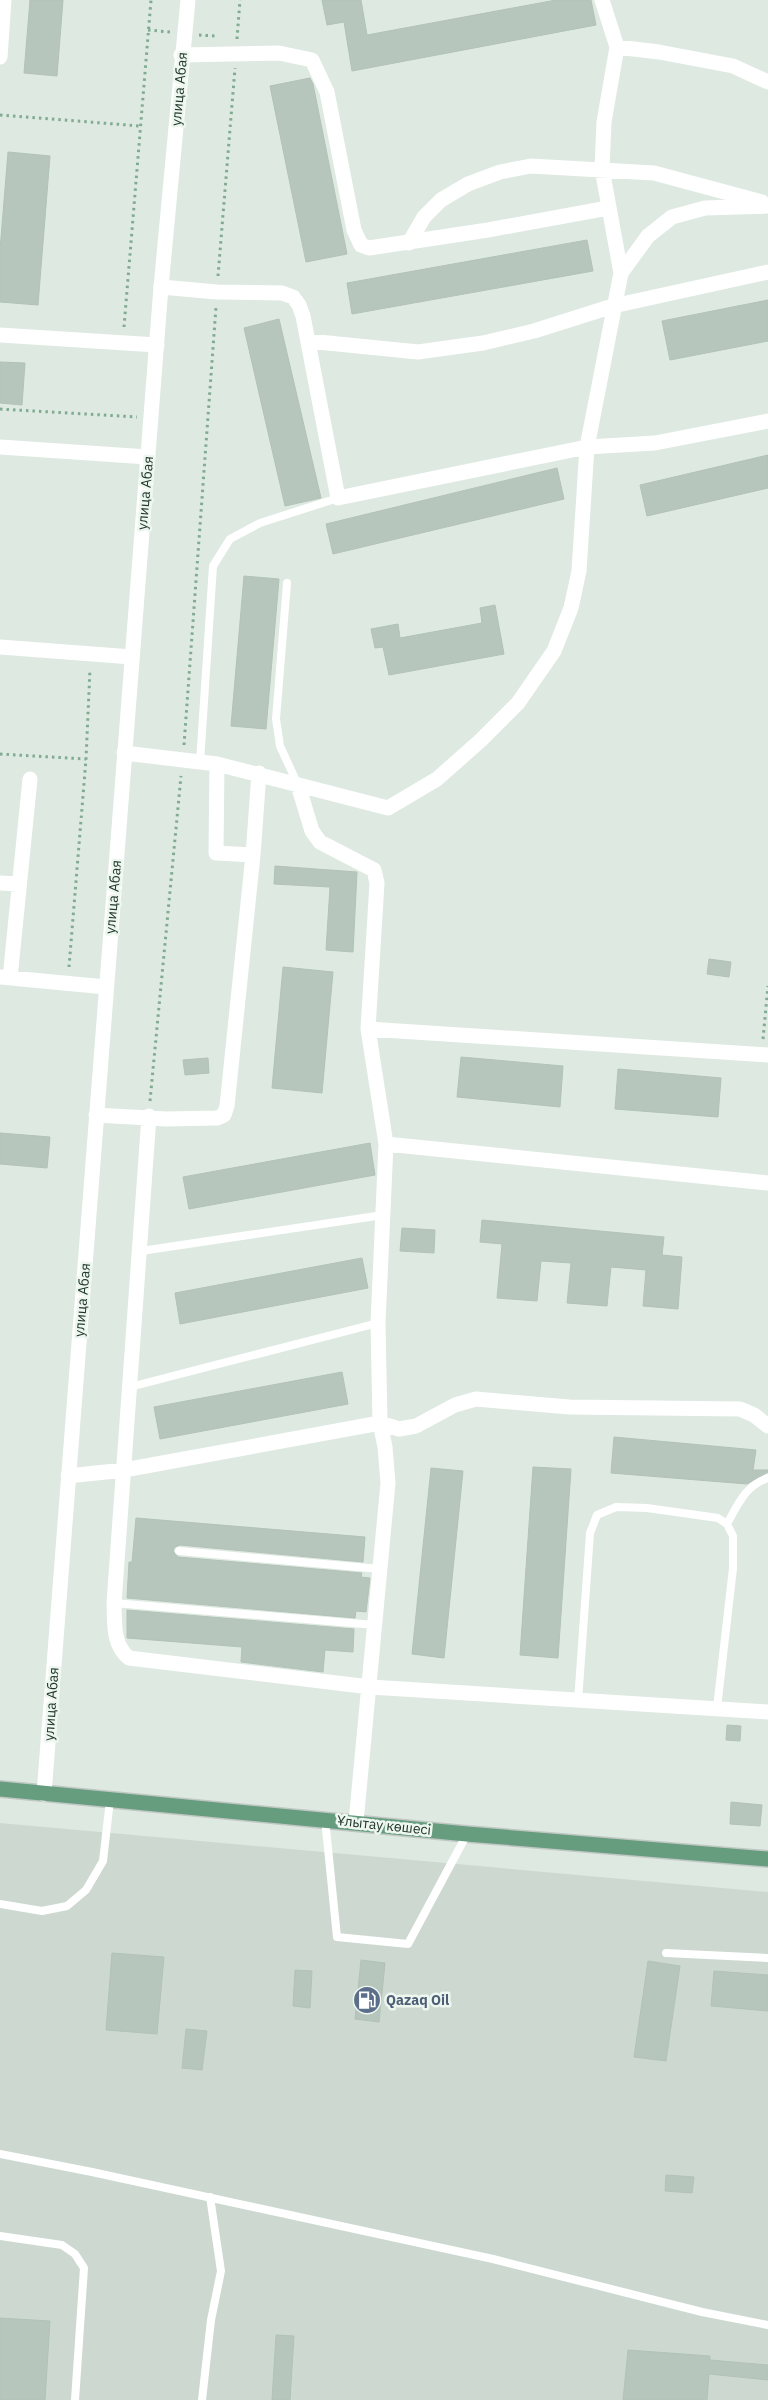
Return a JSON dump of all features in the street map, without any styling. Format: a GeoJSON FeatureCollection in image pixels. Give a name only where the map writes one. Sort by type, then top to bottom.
{"type":"FeatureCollection","features":[{"type":"Feature","properties":{"kind":"main road","name":"Ұлытау көшесі"},"geometry":{"type":"LineString","coordinates":[[0,1789],[466,1834],[768,1858]]}},
{"type":"Feature","properties":{"kind":"street"},"geometry":{"type":"LineString","coordinates":[[0,57],[4,0]]}},
{"type":"Feature","properties":{"kind":"street","name":"улица Абая"},"geometry":{"type":"LineString","coordinates":[[44,1794],[156,345],[188,0]]}},
{"type":"Feature","properties":{"kind":"street"},"geometry":{"type":"LineString","coordinates":[[124,753],[217,764],[259,773],[388,808],[437,779],[481,740],[518,703],[554,651],[571,608],[579,571],[587,447],[621,273],[602,169],[604,122],[617,48],[602,0]]}},
{"type":"Feature","properties":{"kind":"street"},"geometry":{"type":"LineString","coordinates":[[617,48],[659,52],[733,66],[768,82]]}},
{"type":"Feature","properties":{"kind":"street"},"geometry":{"type":"LineString","coordinates":[[182,55],[236,56],[279,53],[312,60],[327,92],[356,237],[360,245],[368,248],[409,243],[608,208]]}},
{"type":"Feature","properties":{"kind":"street"},"geometry":{"type":"LineString","coordinates":[[409,243],[424,217],[441,200],[468,184],[500,172],[530,166],[654,173],[768,205]]}},
{"type":"Feature","properties":{"kind":"street"},"geometry":{"type":"LineString","coordinates":[[621,273],[648,236],[672,217],[706,208],[768,205]]}},
{"type":"Feature","properties":{"kind":"street"},"geometry":{"type":"LineString","coordinates":[[308,341],[418,352],[483,343],[534,331],[614,306],[768,272]]}},
{"type":"Feature","properties":{"kind":"street"},"geometry":{"type":"LineString","coordinates":[[161,287],[217,292],[275,293],[293,297],[301,310],[308,341],[338,498],[587,447],[655,443],[768,421]]}},
{"type":"Feature","properties":{"kind":"street"},"geometry":{"type":"LineString","coordinates":[[0,335],[156,345]]}},
{"type":"Feature","properties":{"kind":"street"},"geometry":{"type":"LineString","coordinates":[[0,446],[148,456]]}},
{"type":"Feature","properties":{"kind":"street"},"geometry":{"type":"LineString","coordinates":[[0,647],[132,657]]}},
{"type":"Feature","properties":{"kind":"street"},"geometry":{"type":"LineString","coordinates":[[217,764],[216,853],[253,855]]}},
{"type":"Feature","properties":{"kind":"street"},"geometry":{"type":"LineString","coordinates":[[96,1114],[149,1116],[166,1119],[217,1118],[224,1115],[227,1106],[253,855],[259,773]]}},
{"type":"Feature","properties":{"kind":"street"},"geometry":{"type":"LineString","coordinates":[[30,779],[19,884],[5,977],[106,987]]}},
{"type":"Feature","properties":{"kind":"street"},"geometry":{"type":"LineString","coordinates":[[298,785],[312,830],[320,842],[374,870],[377,883],[368,1029],[386,1144],[378,1323],[380,1423],[385,1447],[388,1483],[356,1822]]}},
{"type":"Feature","properties":{"kind":"street"},"geometry":{"type":"LineString","coordinates":[[0,883],[19,884]]}},
{"type":"Feature","properties":{"kind":"street"},"geometry":{"type":"LineString","coordinates":[[368,1029],[765,1054]]}},
{"type":"Feature","properties":{"kind":"street"},"geometry":{"type":"LineString","coordinates":[[149,1116],[141,1251],[114,1603],[117,1642],[121,1652],[129,1658],[370,1687],[768,1712]]}},
{"type":"Feature","properties":{"kind":"street"},"geometry":{"type":"LineString","coordinates":[[386,1144],[768,1182]]}},
{"type":"Feature","properties":{"kind":"street"},"geometry":{"type":"LineString","coordinates":[[68,1476],[124,1470],[380,1423],[399,1429],[416,1426],[456,1405],[476,1399],[569,1407],[740,1409],[754,1414],[768,1426]]}},
{"type":"Feature","properties":{"kind":"lane"},"geometry":{"type":"LineString","coordinates":[[200,762],[213,566],[230,539],[260,523],[338,498]]}},
{"type":"Feature","properties":{"kind":"lane"},"geometry":{"type":"LineString","coordinates":[[287,583],[276,719],[280,746],[298,785]]}},
{"type":"Feature","properties":{"kind":"lane"},"geometry":{"type":"LineString","coordinates":[[141,1251],[383,1215]]}},
{"type":"Feature","properties":{"kind":"lane"},"geometry":{"type":"LineString","coordinates":[[130,1387],[378,1323]]}},
{"type":"Feature","properties":{"kind":"lane"},"geometry":{"type":"LineString","coordinates":[[727,1524],[741,1498],[756,1482],[768,1478]]}},
{"type":"Feature","properties":{"kind":"lane"},"geometry":{"type":"LineString","coordinates":[[578,1701],[590,1533],[597,1515],[616,1507],[647,1508],[718,1518],[727,1524],[733,1536],[733,1568],[716,1708]]}},
{"type":"Feature","properties":{"kind":"lane"},"geometry":{"type":"LineString","coordinates":[[179,1551],[380,1569]]}},
{"type":"Feature","properties":{"kind":"lane"},"geometry":{"type":"LineString","coordinates":[[114,1603],[375,1625]]}},
{"type":"Feature","properties":{"kind":"lane"},"geometry":{"type":"LineString","coordinates":[[0,1904],[42,1911],[68,1906],[86,1890],[103,1861],[110,1800]]}},
{"type":"Feature","properties":{"kind":"lane"},"geometry":{"type":"LineString","coordinates":[[325,1819],[337,1937],[408,1944],[466,1834]]}},
{"type":"Feature","properties":{"kind":"lane"},"geometry":{"type":"LineString","coordinates":[[666,1953],[768,1958]]}},
{"type":"Feature","properties":{"kind":"lane"},"geometry":{"type":"LineString","coordinates":[[0,2154],[210,2197],[494,2259],[702,2312],[768,2325]]}},
{"type":"Feature","properties":{"kind":"lane"},"geometry":{"type":"LineString","coordinates":[[202,2400],[211,2320],[221,2271],[210,2197]]}},
{"type":"Feature","properties":{"kind":"lane"},"geometry":{"type":"LineString","coordinates":[[0,2236],[62,2245],[75,2254],[84,2268],[75,2400]]}},
{"type":"Feature","properties":{"kind":"path"},"geometry":{"type":"LineString","coordinates":[[123,343],[151,0]]}},
{"type":"Feature","properties":{"kind":"path"},"geometry":{"type":"LineString","coordinates":[[149,1116],[182,760],[240,0]]}},
{"type":"Feature","properties":{"kind":"path"},"geometry":{"type":"LineString","coordinates":[[0,115],[140,126]]}},
{"type":"Feature","properties":{"kind":"path"},"geometry":{"type":"LineString","coordinates":[[0,409],[151,418]]}},
{"type":"Feature","properties":{"kind":"path"},"geometry":{"type":"LineString","coordinates":[[67,983],[86,759],[91,654]]}},
{"type":"Feature","properties":{"kind":"path"},"geometry":{"type":"LineString","coordinates":[[0,754],[86,759]]}},
{"type":"Feature","properties":{"kind":"path"},"geometry":{"type":"LineString","coordinates":[[765,1054],[768,986]]}},
{"type":"Feature","properties":{"kind":"shaded area"},"geometry":{"type":"Polygon","coordinates":[[[0,1823],[768,1892],[768,2400],[0,2400],[0,1823]]]}},
{"type":"Feature","properties":{"kind":"building"},"geometry":{"type":"Polygon","coordinates":[[[30,0],[63,0],[57,76],[24,73],[30,0]]]}},
{"type":"Feature","properties":{"kind":"building"},"geometry":{"type":"Polygon","coordinates":[[[322,0],[361,0],[367,35],[556,0],[591,0],[596,25],[352,71],[344,22],[327,25],[322,0]]]}},
{"type":"Feature","properties":{"kind":"building"},"geometry":{"type":"Polygon","coordinates":[[[310,78],[313,84],[347,254],[306,262],[270,86],[310,78]]]}},
{"type":"Feature","properties":{"kind":"building"},"geometry":{"type":"Polygon","coordinates":[[[8,152],[50,156],[38,305],[0,302],[0,250],[8,152]]]}},
{"type":"Feature","properties":{"kind":"building"},"geometry":{"type":"Polygon","coordinates":[[[587,240],[593,271],[352,314],[347,283],[587,240]]]}},
{"type":"Feature","properties":{"kind":"building"},"geometry":{"type":"Polygon","coordinates":[[[768,300],[768,341],[670,360],[662,321],[768,300]]]}},
{"type":"Feature","properties":{"kind":"building"},"geometry":{"type":"Polygon","coordinates":[[[279,319],[321,498],[285,506],[244,328],[279,319]]]}},
{"type":"Feature","properties":{"kind":"building"},"geometry":{"type":"Polygon","coordinates":[[[0,362],[25,363],[22,405],[0,403],[0,362]]]}},
{"type":"Feature","properties":{"kind":"building"},"geometry":{"type":"Polygon","coordinates":[[[768,455],[768,488],[647,516],[640,485],[768,455]]]}},
{"type":"Feature","properties":{"kind":"building"},"geometry":{"type":"Polygon","coordinates":[[[557,468],[564,499],[333,554],[326,524],[557,468]]]}},
{"type":"Feature","properties":{"kind":"building"},"geometry":{"type":"Polygon","coordinates":[[[244,576],[279,579],[266,729],[231,726],[244,576]]]}},
{"type":"Feature","properties":{"kind":"building"},"geometry":{"type":"Polygon","coordinates":[[[495,605],[504,654],[389,675],[383,647],[375,648],[371,629],[398,624],[400,638],[482,623],[480,608],[495,605]]]}},
{"type":"Feature","properties":{"kind":"building"},"geometry":{"type":"Polygon","coordinates":[[[275,866],[357,872],[353,952],[326,950],[330,887],[274,884],[275,866]]]}},
{"type":"Feature","properties":{"kind":"building"},"geometry":{"type":"Polygon","coordinates":[[[709,959],[731,962],[729,977],[707,974],[709,959]]]}},
{"type":"Feature","properties":{"kind":"building"},"geometry":{"type":"Polygon","coordinates":[[[283,967],[333,972],[322,1093],[272,1088],[283,967]]]}},
{"type":"Feature","properties":{"kind":"building"},"geometry":{"type":"Polygon","coordinates":[[[461,1057],[563,1066],[560,1107],[457,1097],[461,1057]]]}},
{"type":"Feature","properties":{"kind":"building"},"geometry":{"type":"Polygon","coordinates":[[[208,1058],[209,1073],[185,1075],[183,1060],[208,1058]]]}},
{"type":"Feature","properties":{"kind":"building"},"geometry":{"type":"Polygon","coordinates":[[[618,1069],[721,1078],[718,1117],[615,1109],[618,1069]]]}},
{"type":"Feature","properties":{"kind":"building"},"geometry":{"type":"Polygon","coordinates":[[[0,1133],[50,1137],[47,1168],[0,1164],[0,1133]]]}},
{"type":"Feature","properties":{"kind":"building"},"geometry":{"type":"Polygon","coordinates":[[[370,1143],[375,1175],[189,1209],[183,1177],[370,1143]]]}},
{"type":"Feature","properties":{"kind":"building"},"geometry":{"type":"Polygon","coordinates":[[[482,1220],[664,1237],[662,1255],[682,1257],[678,1309],[643,1306],[646,1270],[611,1267],[607,1306],[567,1303],[571,1263],[541,1261],[537,1301],[497,1298],[502,1244],[480,1242],[482,1220]]]}},
{"type":"Feature","properties":{"kind":"building"},"geometry":{"type":"Polygon","coordinates":[[[402,1228],[435,1230],[434,1253],[400,1251],[402,1228]]]}},
{"type":"Feature","properties":{"kind":"building"},"geometry":{"type":"Polygon","coordinates":[[[362,1258],[368,1288],[180,1324],[175,1293],[362,1258]]]}},
{"type":"Feature","properties":{"kind":"building"},"geometry":{"type":"Polygon","coordinates":[[[342,1372],[348,1404],[160,1439],[154,1407],[342,1372]]]}},
{"type":"Feature","properties":{"kind":"building"},"geometry":{"type":"Polygon","coordinates":[[[614,1437],[756,1450],[753,1470],[768,1470],[768,1472],[747,1484],[611,1473],[614,1437]]]}},
{"type":"Feature","properties":{"kind":"building"},"geometry":{"type":"Polygon","coordinates":[[[533,1467],[571,1469],[558,1658],[520,1655],[533,1467]]]}},
{"type":"Feature","properties":{"kind":"building"},"geometry":{"type":"Polygon","coordinates":[[[431,1468],[463,1471],[444,1658],[412,1654],[431,1468]]]}},
{"type":"Feature","properties":{"kind":"building"},"geometry":{"type":"Polygon","coordinates":[[[136,1518],[365,1537],[363,1562],[180,1545],[175,1547],[173,1551],[178,1557],[362,1573],[361,1577],[370,1578],[366,1612],[356,1611],[355,1618],[127,1598],[129,1562],[132,1562],[136,1518]]]}},
{"type":"Feature","properties":{"kind":"building"},"geometry":{"type":"Polygon","coordinates":[[[127,1610],[354,1629],[353,1652],[325,1650],[323,1672],[241,1662],[242,1647],[127,1638],[127,1610]]]}},
{"type":"Feature","properties":{"kind":"building"},"geometry":{"type":"Polygon","coordinates":[[[727,1725],[741,1726],[740,1741],[726,1740],[727,1725]]]}},
{"type":"Feature","properties":{"kind":"building"},"geometry":{"type":"Polygon","coordinates":[[[731,1802],[762,1805],[760,1826],[730,1824],[731,1802]]]}},
{"type":"Feature","properties":{"kind":"building"},"geometry":{"type":"Polygon","coordinates":[[[112,1953],[164,1957],[157,2034],[106,2030],[112,1953]]]}},
{"type":"Feature","properties":{"kind":"building"},"geometry":{"type":"Polygon","coordinates":[[[361,1960],[385,1963],[379,2022],[355,2019],[361,1960]]]}},
{"type":"Feature","properties":{"kind":"building"},"geometry":{"type":"Polygon","coordinates":[[[648,1961],[680,1966],[666,2061],[634,2057],[648,1961]]]}},
{"type":"Feature","properties":{"kind":"building"},"geometry":{"type":"Polygon","coordinates":[[[295,1970],[312,1971],[310,2008],[293,2006],[295,1970]]]}},
{"type":"Feature","properties":{"kind":"building"},"geometry":{"type":"Polygon","coordinates":[[[714,1971],[768,1975],[768,2011],[711,2006],[714,1971]]]}},
{"type":"Feature","properties":{"kind":"building"},"geometry":{"type":"Polygon","coordinates":[[[186,2029],[207,2031],[202,2070],[182,2068],[186,2029]]]}},
{"type":"Feature","properties":{"kind":"building"},"geometry":{"type":"Polygon","coordinates":[[[666,2175],[694,2177],[692,2193],[665,2191],[666,2175]]]}},
{"type":"Feature","properties":{"kind":"building"},"geometry":{"type":"Polygon","coordinates":[[[0,2318],[50,2321],[45,2400],[0,2400],[0,2318]]]}},
{"type":"Feature","properties":{"kind":"building"},"geometry":{"type":"Polygon","coordinates":[[[276,2335],[294,2336],[290,2400],[272,2400],[276,2335]]]}},
{"type":"Feature","properties":{"kind":"building"},"geometry":{"type":"Polygon","coordinates":[[[628,2350],[710,2356],[710,2360],[768,2365],[768,2380],[709,2374],[707,2400],[623,2400],[628,2350]]]}},
{"type":"Feature","properties":{"kind":"place","name":"Qazaq Oil"},"geometry":{"type":"Point","coordinates":[367,2000]}}]}
